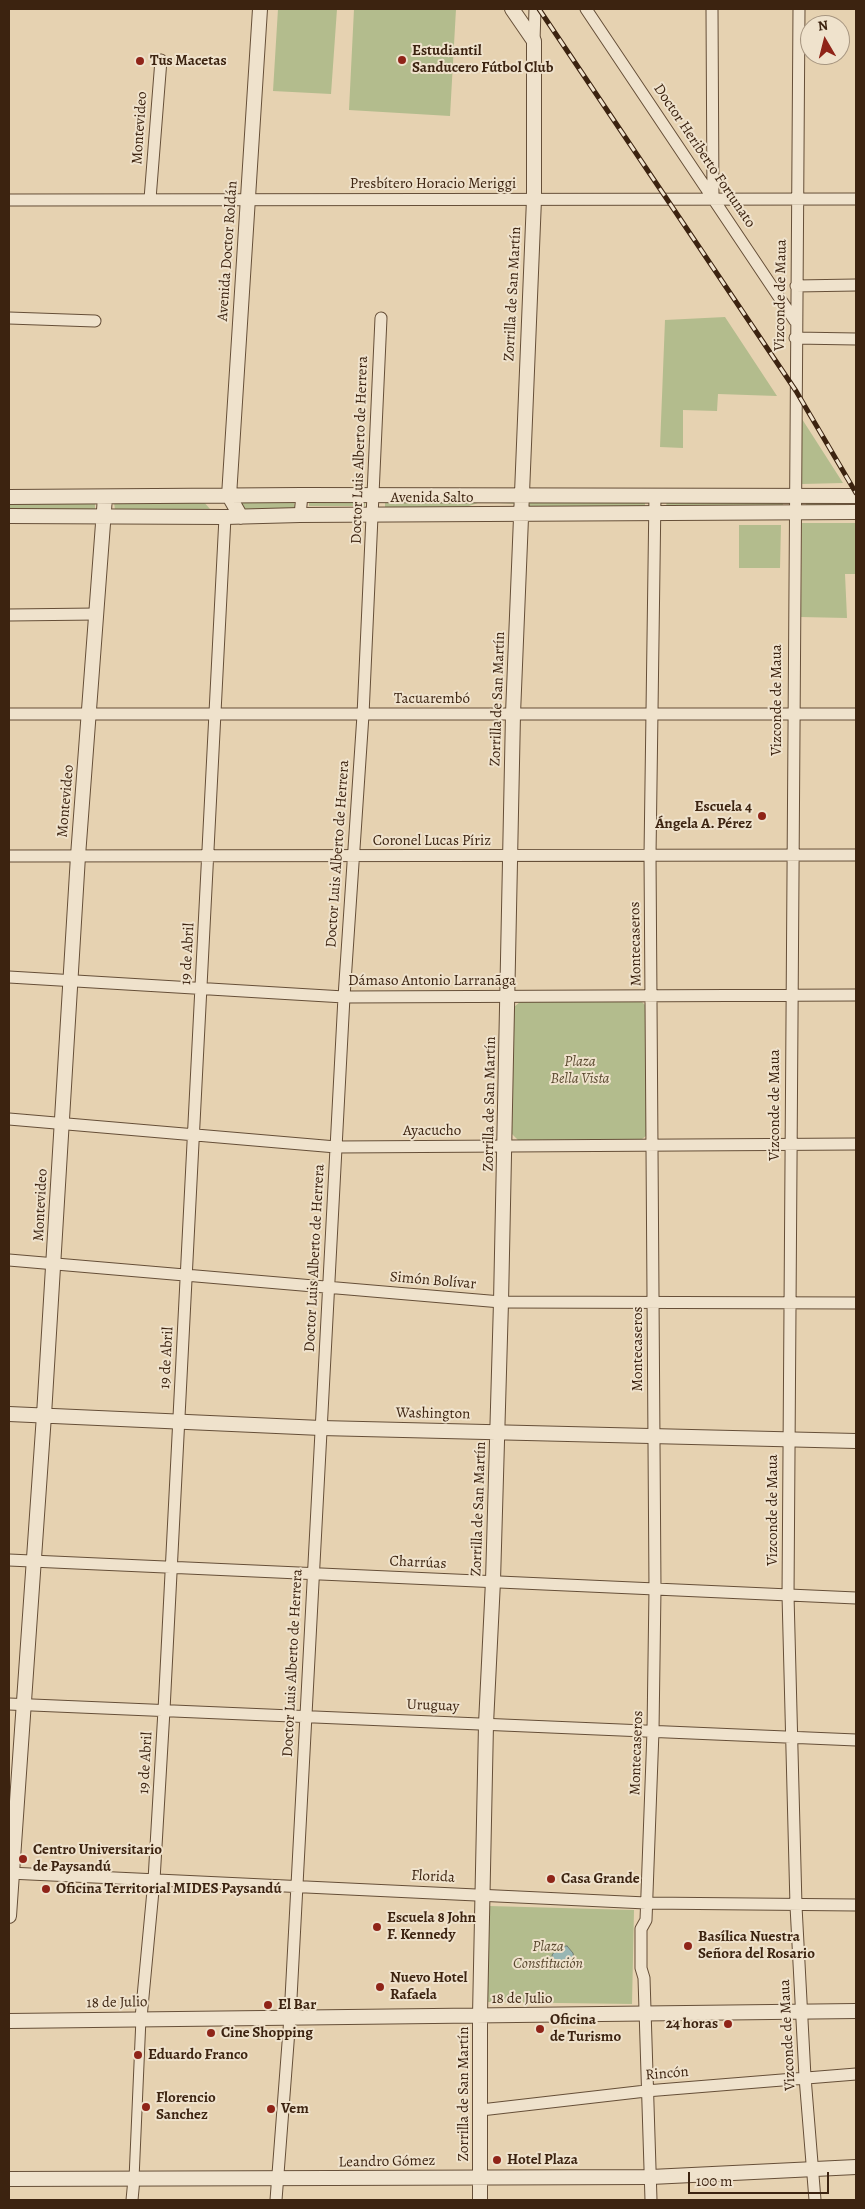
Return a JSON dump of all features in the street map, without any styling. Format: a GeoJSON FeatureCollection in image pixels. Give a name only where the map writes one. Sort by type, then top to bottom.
{"type":"FeatureCollection","features":[{"type":"Feature","properties":{"kind":"street","name":"Avenida Doctor Roldán"},"geometry":{"type":"LineString","coordinates":[[229,496],[260,9]]}},
{"type":"Feature","properties":{"kind":"street"},"geometry":{"type":"LineString","coordinates":[[512,9],[534,41]]}},
{"type":"Feature","properties":{"kind":"street","name":"Zorrilla de San Martín"},"geometry":{"type":"LineString","coordinates":[[480,2200],[480,2015],[486,1724],[498,1432],[509,996],[509,856],[513,714],[534,200],[535,9]]}},
{"type":"Feature","properties":{"kind":"street","name":"Doctor Heriberto Fortunato"},"geometry":{"type":"LineString","coordinates":[[586,9],[795,321]]}},
{"type":"Feature","properties":{"kind":"street"},"geometry":{"type":"LineString","coordinates":[[712,9],[713,199]]}},
{"type":"Feature","properties":{"kind":"street","name":"Vizconde de Maua"},"geometry":{"type":"LineString","coordinates":[[799,9],[790,996],[788,1595],[790,1737],[796,1906],[805,2078],[815,2200]]}},
{"type":"Feature","properties":{"kind":"street","name":"Montevideo"},"geometry":{"type":"LineString","coordinates":[[150,200],[161,60]]}},
{"type":"Feature","properties":{"kind":"street","name":"Presbítero Horacio Meriggi"},"geometry":{"type":"LineString","coordinates":[[9,200],[248,198],[534,200],[856,199]]}},
{"type":"Feature","properties":{"kind":"street"},"geometry":{"type":"LineString","coordinates":[[796,286],[856,285]]}},
{"type":"Feature","properties":{"kind":"street"},"geometry":{"type":"LineString","coordinates":[[9,318],[95,321]]}},
{"type":"Feature","properties":{"kind":"street","name":"Doctor Luis Alberto de Herrera"},"geometry":{"type":"LineString","coordinates":[[276,2200],[290,2018],[344,997],[363,714],[381,318]]}},
{"type":"Feature","properties":{"kind":"street"},"geometry":{"type":"LineString","coordinates":[[795,338],[856,339]]}},
{"type":"Feature","properties":{"kind":"street"},"geometry":{"type":"LineString","coordinates":[[300,515],[302,495]]}},
{"type":"Feature","properties":{"kind":"street","name":"Avenida Salto"},"geometry":{"type":"LineString","coordinates":[[9,497],[302,495],[856,496]]}},
{"type":"Feature","properties":{"kind":"street","name":"Montecaseros"},"geometry":{"type":"LineString","coordinates":[[651,2200],[643,2014],[642,1929],[646,1920],[653,1731],[655,1589],[650,855],[655,495]]}},
{"type":"Feature","properties":{"kind":"street"},"geometry":{"type":"LineString","coordinates":[[229,496],[241,517]]}},
{"type":"Feature","properties":{"kind":"street","name":"Montevideo"},"geometry":{"type":"LineString","coordinates":[[9,1916],[10,1873],[25,1704],[54,1263],[78,856],[105,497]]}},
{"type":"Feature","properties":{"kind":"street"},"geometry":{"type":"LineString","coordinates":[[211,497],[225,517]]}},
{"type":"Feature","properties":{"kind":"street","name":"Avenida Salto"},"geometry":{"type":"LineString","coordinates":[[9,516],[241,517],[300,515],[794,514],[856,512]]}},
{"type":"Feature","properties":{"kind":"street","name":"19 de Abril"},"geometry":{"type":"LineString","coordinates":[[132,2200],[141,2018],[154,1880],[164,1710],[225,517]]}},
{"type":"Feature","properties":{"kind":"street"},"geometry":{"type":"LineString","coordinates":[[9,615],[97,614]]}},
{"type":"Feature","properties":{"kind":"street","name":"Tacuarembó"},"geometry":{"type":"LineString","coordinates":[[9,714],[513,714],[651,712],[856,714]]}},
{"type":"Feature","properties":{"kind":"street","name":"Coronel Lucas Píriz"},"geometry":{"type":"LineString","coordinates":[[9,856],[856,855]]}},
{"type":"Feature","properties":{"kind":"street","name":"Dámaso Antonio Larranãga"},"geometry":{"type":"LineString","coordinates":[[9,978],[344,997],[856,995]]}},
{"type":"Feature","properties":{"kind":"street","name":"Ayacucho"},"geometry":{"type":"LineString","coordinates":[[9,1119],[62,1122],[336,1147],[856,1144]]}},
{"type":"Feature","properties":{"kind":"street","name":"Simón Bolívar"},"geometry":{"type":"LineString","coordinates":[[9,1260],[501,1302],[653,1304],[856,1303]]}},
{"type":"Feature","properties":{"kind":"street","name":"Washington"},"geometry":{"type":"LineString","coordinates":[[9,1414],[321,1428],[856,1441]]}},
{"type":"Feature","properties":{"kind":"street","name":"Charrúas"},"geometry":{"type":"LineString","coordinates":[[9,1560],[856,1598]]}},
{"type":"Feature","properties":{"kind":"street","name":"Uruguay"},"geometry":{"type":"LineString","coordinates":[[9,1704],[856,1740]]}},
{"type":"Feature","properties":{"kind":"street","name":"Florida"},"geometry":{"type":"LineString","coordinates":[[10,1873],[646,1903],[796,1906],[856,1905]]}},
{"type":"Feature","properties":{"kind":"street","name":"18 de Julio"},"geometry":{"type":"LineString","coordinates":[[9,2021],[856,2011]]}},
{"type":"Feature","properties":{"kind":"street","name":"Rincón"},"geometry":{"type":"LineString","coordinates":[[481,2110],[646,2091],[856,2074]]}},
{"type":"Feature","properties":{"kind":"street","name":"Leandro Gómez"},"geometry":{"type":"LineString","coordinates":[[9,2179],[277,2180],[651,2177],[856,2167]]}},
{"type":"Feature","properties":{"kind":"green space"},"geometry":{"type":"Polygon","coordinates":[[[278,9],[337,9],[331,94],[273,91],[278,9]]]}},
{"type":"Feature","properties":{"kind":"green space","name":"Estudiantil Sanducero Fútbol Club"},"geometry":{"type":"Polygon","coordinates":[[[354,9],[456,9],[450,116],[349,110],[354,9]]]}},
{"type":"Feature","properties":{"kind":"green space"},"geometry":{"type":"Polygon","coordinates":[[[725,317],[777,396],[718,394],[717,411],[683,410],[683,448],[660,447],[665,320],[725,317]]]}},
{"type":"Feature","properties":{"kind":"green space"},"geometry":{"type":"Polygon","coordinates":[[[802,419],[843,483],[802,484],[802,419]]]}},
{"type":"Feature","properties":{"kind":"green space"},"geometry":{"type":"Polygon","coordinates":[[[365,498],[365,506],[309,506],[309,499],[365,498]]]}},
{"type":"Feature","properties":{"kind":"green space"},"geometry":{"type":"Polygon","coordinates":[[[517,499],[517,504],[481,502],[466,507],[385,507],[385,500],[517,499]]]}},
{"type":"Feature","properties":{"kind":"green space"},"geometry":{"type":"Polygon","coordinates":[[[526,499],[645,500],[645,510],[526,510],[526,499]]]}},
{"type":"Feature","properties":{"kind":"green space"},"geometry":{"type":"Polygon","coordinates":[[[667,500],[783,500],[783,507],[666,507],[667,500]]]}},
{"type":"Feature","properties":{"kind":"green space"},"geometry":{"type":"Polygon","coordinates":[[[203,501],[210,509],[115,510],[114,502],[203,501]]]}},
{"type":"Feature","properties":{"kind":"green space"},"geometry":{"type":"Polygon","coordinates":[[[294,501],[295,508],[242,509],[239,503],[294,501]]]}},
{"type":"Feature","properties":{"kind":"green space"},"geometry":{"type":"Polygon","coordinates":[[[806,501],[854,501],[856,508],[806,508],[806,501]]]}},
{"type":"Feature","properties":{"kind":"green space"},"geometry":{"type":"Polygon","coordinates":[[[9,502],[95,503],[95,511],[9,510],[9,502]]]}},
{"type":"Feature","properties":{"kind":"green space"},"geometry":{"type":"Polygon","coordinates":[[[802,523],[856,523],[856,574],[845,574],[847,618],[801,617],[802,523]]]}},
{"type":"Feature","properties":{"kind":"green space"},"geometry":{"type":"Polygon","coordinates":[[[739,525],[781,525],[780,568],[739,568],[739,525]]]}},
{"type":"Feature","properties":{"kind":"green space","name":"Plaza Bella Vista"},"geometry":{"type":"Polygon","coordinates":[[[520,1002],[642,1002],[646,1006],[646,1136],[642,1139],[518,1140],[512,1134],[514,1007],[520,1002]]]}},
{"type":"Feature","properties":{"kind":"green space","name":"Plaza Constitución"},"geometry":{"type":"Polygon","coordinates":[[[489,1906],[634,1910],[632,2004],[487,2002],[489,1906]]]}},
{"type":"Feature","properties":{"kind":"water"},"geometry":{"type":"Polygon","coordinates":[[[567,1946],[573,1953],[574,1959],[568,1965],[559,1966],[553,1961],[552,1955],[558,1947],[567,1946]]]}},
{"type":"Feature","properties":{"kind":"railway"},"geometry":{"type":"LineString","coordinates":[[539,9],[796,391],[856,493]]}},
{"type":"Feature","properties":{"kind":"place","name":"Estudiantil Sanducero Fútbol Club"},"geometry":{"type":"Point","coordinates":[402,60]}},
{"type":"Feature","properties":{"kind":"place","name":"Tus Macetas"},"geometry":{"type":"Point","coordinates":[140,61]}},
{"type":"Feature","properties":{"kind":"place","name":"Escuela 4 Ángela A. Pérez"},"geometry":{"type":"Point","coordinates":[762,816]}},
{"type":"Feature","properties":{"kind":"place","name":"Centro Universitario de Paysandú"},"geometry":{"type":"Point","coordinates":[23,1859]}},
{"type":"Feature","properties":{"kind":"place","name":"Casa Grande"},"geometry":{"type":"Point","coordinates":[551,1879]}},
{"type":"Feature","properties":{"kind":"place","name":"Oficina Territorial MIDES Paysandú"},"geometry":{"type":"Point","coordinates":[46,1889]}},
{"type":"Feature","properties":{"kind":"place","name":"Escuela 8 John F. Kennedy"},"geometry":{"type":"Point","coordinates":[377,1927]}},
{"type":"Feature","properties":{"kind":"place","name":"Basílica Nuestra Señora del Rosario"},"geometry":{"type":"Point","coordinates":[688,1946]}},
{"type":"Feature","properties":{"kind":"place","name":"Nuevo Hotel Rafaela"},"geometry":{"type":"Point","coordinates":[380,1987]}},
{"type":"Feature","properties":{"kind":"place","name":"El Bar"},"geometry":{"type":"Point","coordinates":[268,2005]}},
{"type":"Feature","properties":{"kind":"place","name":"24 horas"},"geometry":{"type":"Point","coordinates":[728,2024]}},
{"type":"Feature","properties":{"kind":"place","name":"Oficina de Turismo"},"geometry":{"type":"Point","coordinates":[540,2029]}},
{"type":"Feature","properties":{"kind":"place","name":"Cine Shopping"},"geometry":{"type":"Point","coordinates":[211,2033]}},
{"type":"Feature","properties":{"kind":"place","name":"Eduardo Franco"},"geometry":{"type":"Point","coordinates":[138,2055]}},
{"type":"Feature","properties":{"kind":"place","name":"Florencio Sanchez"},"geometry":{"type":"Point","coordinates":[146,2107]}},
{"type":"Feature","properties":{"kind":"place","name":"Vem"},"geometry":{"type":"Point","coordinates":[271,2109]}},
{"type":"Feature","properties":{"kind":"place","name":"Hotel Plaza"},"geometry":{"type":"Point","coordinates":[497,2160]}}]}
